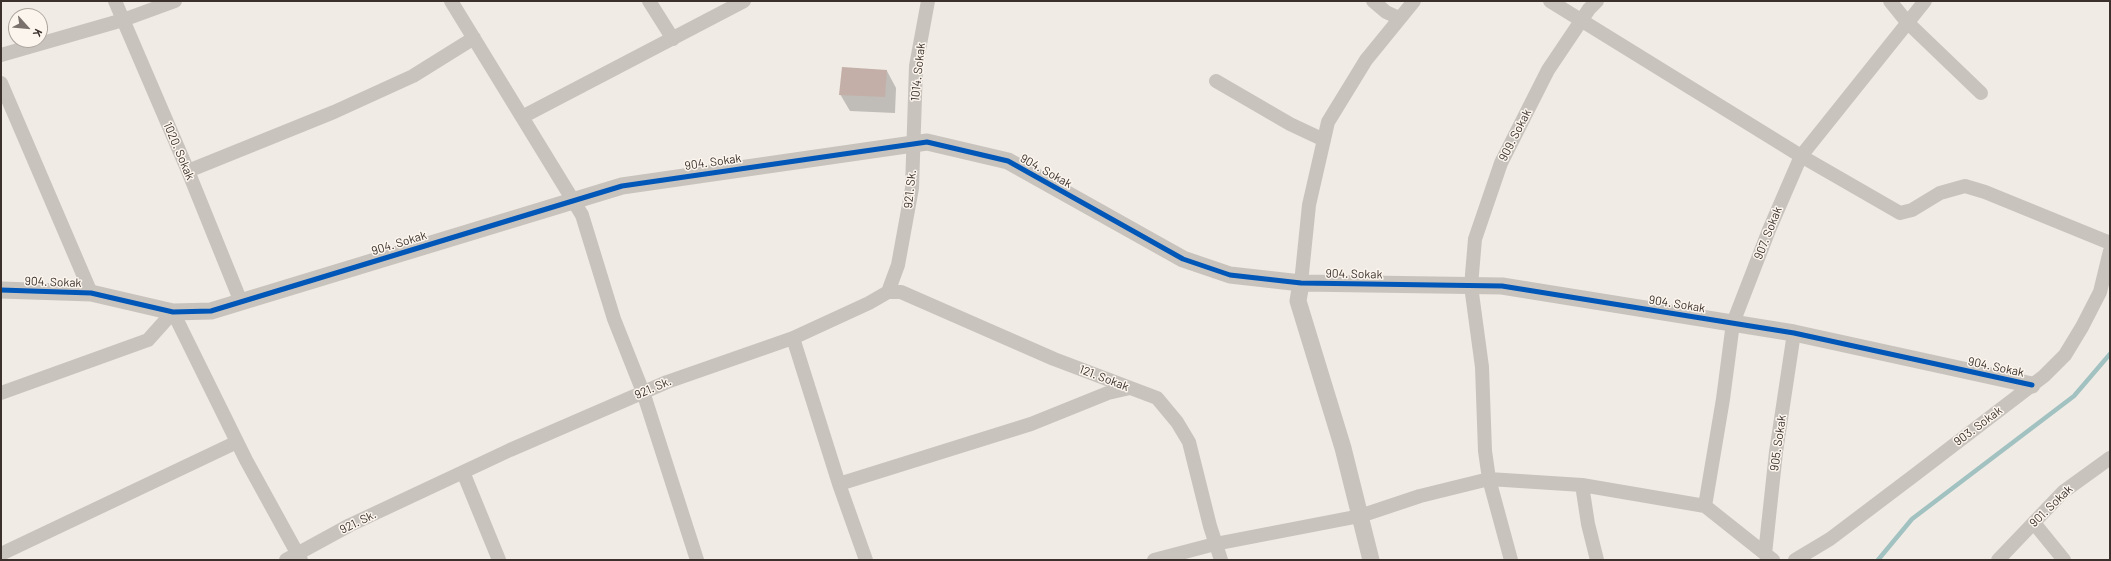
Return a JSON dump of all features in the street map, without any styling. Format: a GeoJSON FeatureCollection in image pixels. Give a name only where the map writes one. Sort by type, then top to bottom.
{"type":"FeatureCollection","features":[{"type":"Feature","properties":{"kind":"street","name":"1020. Sokak"},"geometry":{"type":"LineString","coordinates":[[115,1],[188,171],[241,302]]}},
{"type":"Feature","properties":{"kind":"street"},"geometry":{"type":"LineString","coordinates":[[1,55],[123,20],[175,1]]}},
{"type":"Feature","properties":{"kind":"street"},"geometry":{"type":"LineString","coordinates":[[452,1],[582,215],[614,319],[643,392],[698,560]]}},
{"type":"Feature","properties":{"kind":"street"},"geometry":{"type":"LineString","coordinates":[[649,1],[673,39]]}},
{"type":"Feature","properties":{"kind":"street"},"geometry":{"type":"LineString","coordinates":[[522,117],[744,1]]}},
{"type":"Feature","properties":{"kind":"street","name":"1014. Sokak"},"geometry":{"type":"LineString","coordinates":[[913,144],[916,66],[928,1]]}},
{"type":"Feature","properties":{"kind":"street"},"geometry":{"type":"LineString","coordinates":[[1373,1],[1386,12],[1400,18]]}},
{"type":"Feature","properties":{"kind":"street"},"geometry":{"type":"LineString","coordinates":[[1371,560],[1343,448],[1298,301],[1309,206],[1328,122],[1366,60],[1414,1]]}},
{"type":"Feature","properties":{"kind":"street"},"geometry":{"type":"LineString","coordinates":[[1550,1],[1801,156],[1900,212],[1912,210],[1940,193],[1965,186],[1985,192],[2110,244]]}},
{"type":"Feature","properties":{"kind":"street","name":"909. Sokak"},"geometry":{"type":"LineString","coordinates":[[1511,560],[1489,479],[1485,451],[1482,367],[1471,286],[1475,239],[1500,163],[1548,70],[1581,20],[1597,1]]}},
{"type":"Feature","properties":{"kind":"street"},"geometry":{"type":"LineString","coordinates":[[1890,1],[1908,22],[1981,93]]}},
{"type":"Feature","properties":{"kind":"street","name":"907. Sokak"},"geometry":{"type":"LineString","coordinates":[[1705,506],[1723,399],[1733,323],[1768,230],[1801,156],[1925,1]]}},
{"type":"Feature","properties":{"kind":"street"},"geometry":{"type":"LineString","coordinates":[[188,171],[334,112],[414,76],[474,38]]}},
{"type":"Feature","properties":{"kind":"street"},"geometry":{"type":"LineString","coordinates":[[1216,81],[1290,124],[1324,140]]}},
{"type":"Feature","properties":{"kind":"street"},"geometry":{"type":"LineString","coordinates":[[1,83],[91,294]]}},
{"type":"Feature","properties":{"kind":"street","name":"904. Sokak"},"geometry":{"type":"LineString","coordinates":[[1,290],[91,294],[173,312],[211,310],[622,186],[927,142],[1008,161],[1183,259],[1230,275],[1300,283],[1502,286],[1794,333],[2032,385]]}},
{"type":"Feature","properties":{"kind":"street","name":"921. Sk."},"geometry":{"type":"LineString","coordinates":[[295,558],[350,525],[463,472],[667,382],[793,338],[869,303],[888,292],[898,265],[912,188],[913,144]]}},
{"type":"Feature","properties":{"kind":"street","name":"903. Sokak"},"geometry":{"type":"LineString","coordinates":[[1796,560],[1830,539],[2032,385],[2065,355],[2082,327],[2100,292],[2110,251]]}},
{"type":"Feature","properties":{"kind":"street","name":"121. Sokak"},"geometry":{"type":"LineString","coordinates":[[888,292],[901,292],[1054,359],[1156,398],[1178,422],[1189,442],[1221,560]]}},
{"type":"Feature","properties":{"kind":"street"},"geometry":{"type":"LineString","coordinates":[[1,393],[148,340],[173,312],[295,558]]}},
{"type":"Feature","properties":{"kind":"street","name":"905. Sokak"},"geometry":{"type":"LineString","coordinates":[[1769,557],[1776,452],[1794,333]]}},
{"type":"Feature","properties":{"kind":"street"},"geometry":{"type":"LineString","coordinates":[[793,338],[839,484],[866,560]]}},
{"type":"Feature","properties":{"kind":"street"},"geometry":{"type":"LineString","coordinates":[[839,484],[1031,424],[1108,393],[1130,388]]}},
{"type":"Feature","properties":{"kind":"street"},"geometry":{"type":"LineString","coordinates":[[1,554],[237,442]]}},
{"type":"Feature","properties":{"kind":"street","name":"901. Sokak"},"geometry":{"type":"LineString","coordinates":[[1998,560],[2063,492],[2110,458]]}},
{"type":"Feature","properties":{"kind":"street"},"geometry":{"type":"LineString","coordinates":[[463,472],[499,560]]}},
{"type":"Feature","properties":{"kind":"street"},"geometry":{"type":"LineString","coordinates":[[1154,560],[1216,544],[1360,516],[1420,496],[1489,479],[1582,485],[1705,506],[1769,557]]}},
{"type":"Feature","properties":{"kind":"street"},"geometry":{"type":"LineString","coordinates":[[1582,485],[1588,524],[1597,560]]}},
{"type":"Feature","properties":{"kind":"street"},"geometry":{"type":"LineString","coordinates":[[2034,523],[2064,560]]}},
{"type":"Feature","properties":{"kind":"building"},"geometry":{"type":"Polygon","coordinates":[[[842,67],[887,70],[885,97],[839,95],[842,67]]]}},
{"type":"Feature","properties":{"kind":"waterway"},"geometry":{"type":"LineString","coordinates":[[1878,560],[1912,519],[2074,396],[2110,354]]}},
{"type":"Feature","properties":{"kind":"cycle path"},"geometry":{"type":"LineString","coordinates":[[1,290],[91,293],[173,312],[211,311],[622,186],[927,142],[1008,161],[1183,259],[1230,275],[1301,283],[1502,286],[1794,333],[2032,385]]}}]}
